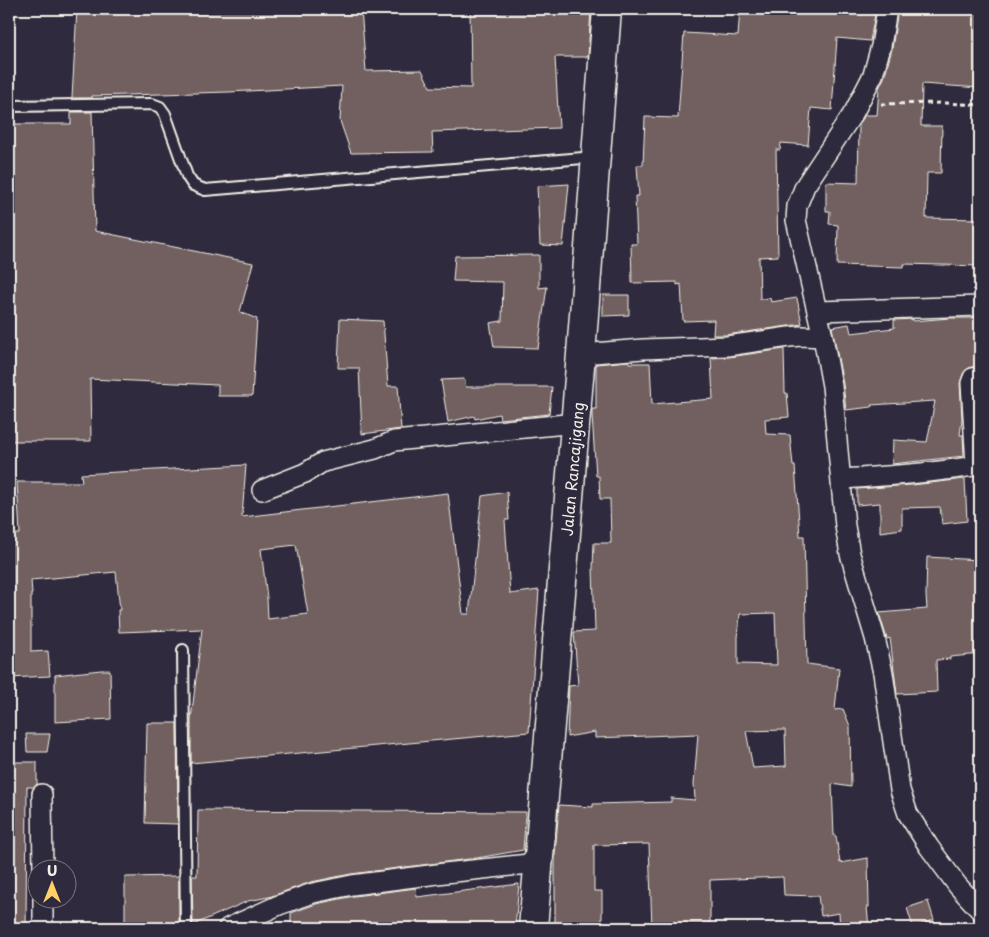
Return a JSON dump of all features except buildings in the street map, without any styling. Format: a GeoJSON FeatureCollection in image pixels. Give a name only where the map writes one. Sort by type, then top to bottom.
{"type":"FeatureCollection","features":[{"type":"Feature","properties":{"kind":"main road","name":"Jalan Rancajigang"},"geometry":{"type":"LineString","coordinates":[[533,928],[576,423],[607,9]]}},
{"type":"Feature","properties":{"kind":"street"},"geometry":{"type":"LineString","coordinates":[[887,9],[881,46],[873,75],[858,104],[805,186],[797,206],[796,220],[818,312],[832,386],[848,544],[883,673],[900,790],[908,814],[929,847],[958,886],[980,910]]}},
{"type":"Feature","properties":{"kind":"street"},"geometry":{"type":"LineString","coordinates":[[818,312],[980,306]]}},
{"type":"Feature","properties":{"kind":"street"},"geometry":{"type":"LineString","coordinates":[[581,354],[643,349],[727,346],[796,337],[823,337]]}},
{"type":"Feature","properties":{"kind":"street"},"geometry":{"type":"LineString","coordinates":[[842,479],[898,476],[978,465],[971,383],[973,378],[980,377]]}},
{"type":"Feature","properties":{"kind":"street"},"geometry":{"type":"LineString","coordinates":[[262,490],[305,473],[323,462],[375,449],[402,439],[576,423]]}},
{"type":"Feature","properties":{"kind":"street"},"geometry":{"type":"LineString","coordinates":[[42,794],[42,860]]}},
{"type":"Feature","properties":{"kind":"street"},"geometry":{"type":"LineString","coordinates":[[228,928],[279,905],[313,893],[361,884],[538,863]]}},
{"type":"Feature","properties":{"kind":"street"},"geometry":{"type":"LineString","coordinates":[[43,910],[43,928]]}},
{"type":"Feature","properties":{"kind":"lane"},"geometry":{"type":"LineString","coordinates":[[9,106],[152,104],[160,106],[165,114],[187,176],[193,185],[204,190],[596,157]]}},
{"type":"Feature","properties":{"kind":"lane"},"geometry":{"type":"LineString","coordinates":[[183,650],[186,928]]}},
{"type":"Feature","properties":{"kind":"path"},"geometry":{"type":"LineString","coordinates":[[858,104],[980,105]]}}]}
